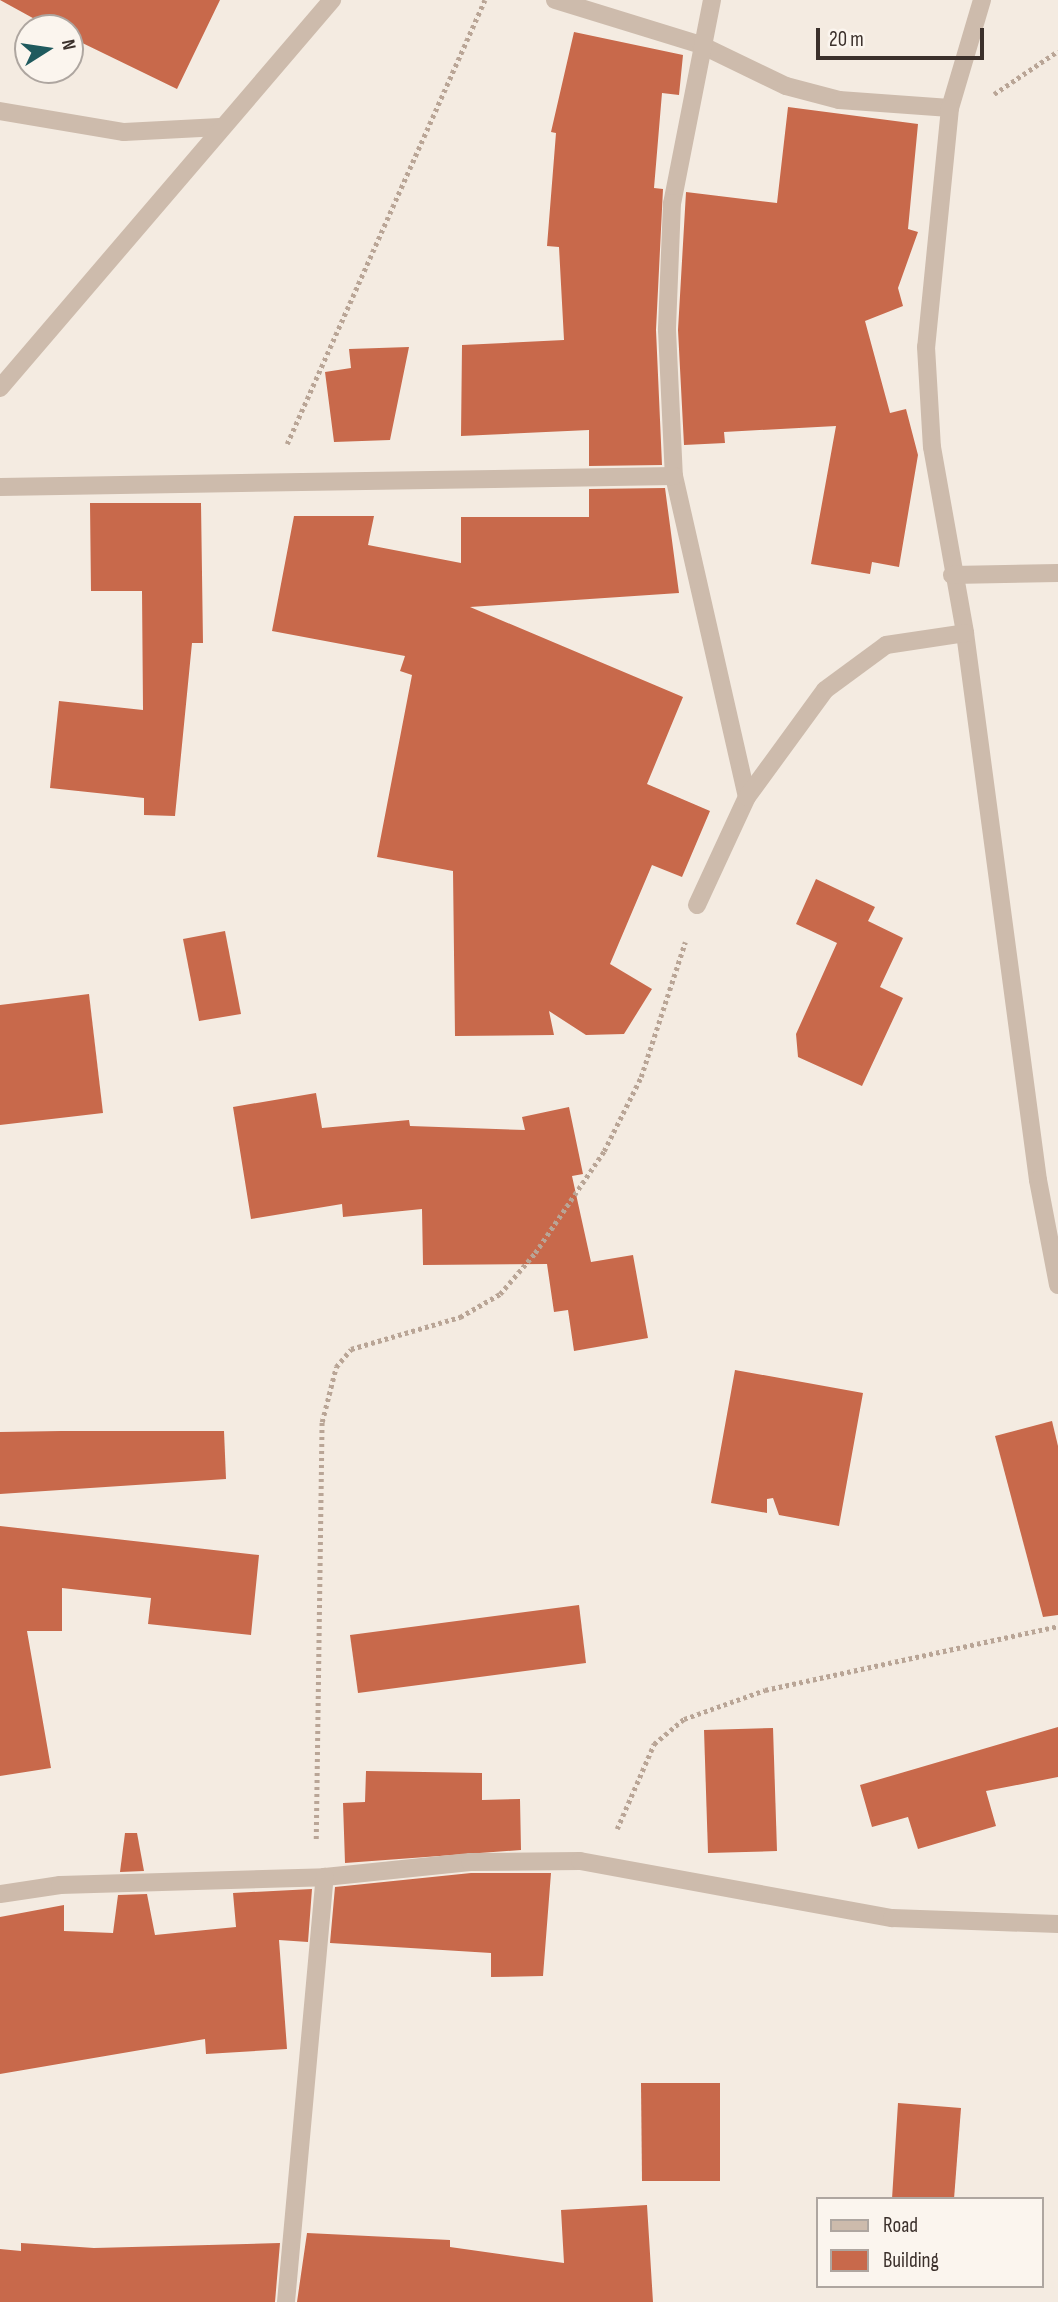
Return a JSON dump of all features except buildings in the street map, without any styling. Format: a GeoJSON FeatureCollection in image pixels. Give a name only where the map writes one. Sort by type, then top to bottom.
{"type":"FeatureCollection","features":[{"type":"Feature","properties":{"kind":"street"},"geometry":{"type":"LineString","coordinates":[[0,388],[80,300],[220,127],[332,0]]}},
{"type":"Feature","properties":{"kind":"street"},"geometry":{"type":"LineString","coordinates":[[555,0],[701,45],[786,86],[839,100],[950,115]]}},
{"type":"Feature","properties":{"kind":"street"},"geometry":{"type":"LineString","coordinates":[[712,0],[701,45],[670,228],[667,330],[674,476],[747,797]]}},
{"type":"Feature","properties":{"kind":"street"},"geometry":{"type":"LineString","coordinates":[[982,0],[950,115],[934,229],[926,346],[932,447],[965,633],[1038,1180],[1058,1285]]}},
{"type":"Feature","properties":{"kind":"street"},"geometry":{"type":"LineString","coordinates":[[0,111],[124,132],[220,127]]}},
{"type":"Feature","properties":{"kind":"street"},"geometry":{"type":"LineString","coordinates":[[0,487],[272,479],[674,476]]}},
{"type":"Feature","properties":{"kind":"street"},"geometry":{"type":"LineString","coordinates":[[953,575],[1058,573]]}},
{"type":"Feature","properties":{"kind":"street"},"geometry":{"type":"LineString","coordinates":[[697,905],[747,797],[825,690],[886,645],[965,633]]}},
{"type":"Feature","properties":{"kind":"street"},"geometry":{"type":"LineString","coordinates":[[0,1894],[100,1883],[320,1877],[470,1861],[580,1861],[892,1918],[1058,1924]]}},
{"type":"Feature","properties":{"kind":"street"},"geometry":{"type":"LineString","coordinates":[[286,2302],[320,1877]]}},
{"type":"Feature","properties":{"kind":"path"},"geometry":{"type":"LineString","coordinates":[[272,479],[485,0]]}},
{"type":"Feature","properties":{"kind":"path"},"geometry":{"type":"LineString","coordinates":[[950,115],[1058,51]]}},
{"type":"Feature","properties":{"kind":"path"},"geometry":{"type":"LineString","coordinates":[[320,1877],[322,1422],[336,1367],[351,1349],[460,1317],[500,1294],[535,1253],[604,1151],[641,1077],[697,905]]}},
{"type":"Feature","properties":{"kind":"path"},"geometry":{"type":"LineString","coordinates":[[580,1861],[612,1839],[654,1744],[684,1719],[765,1690],[1058,1626]]}}]}
